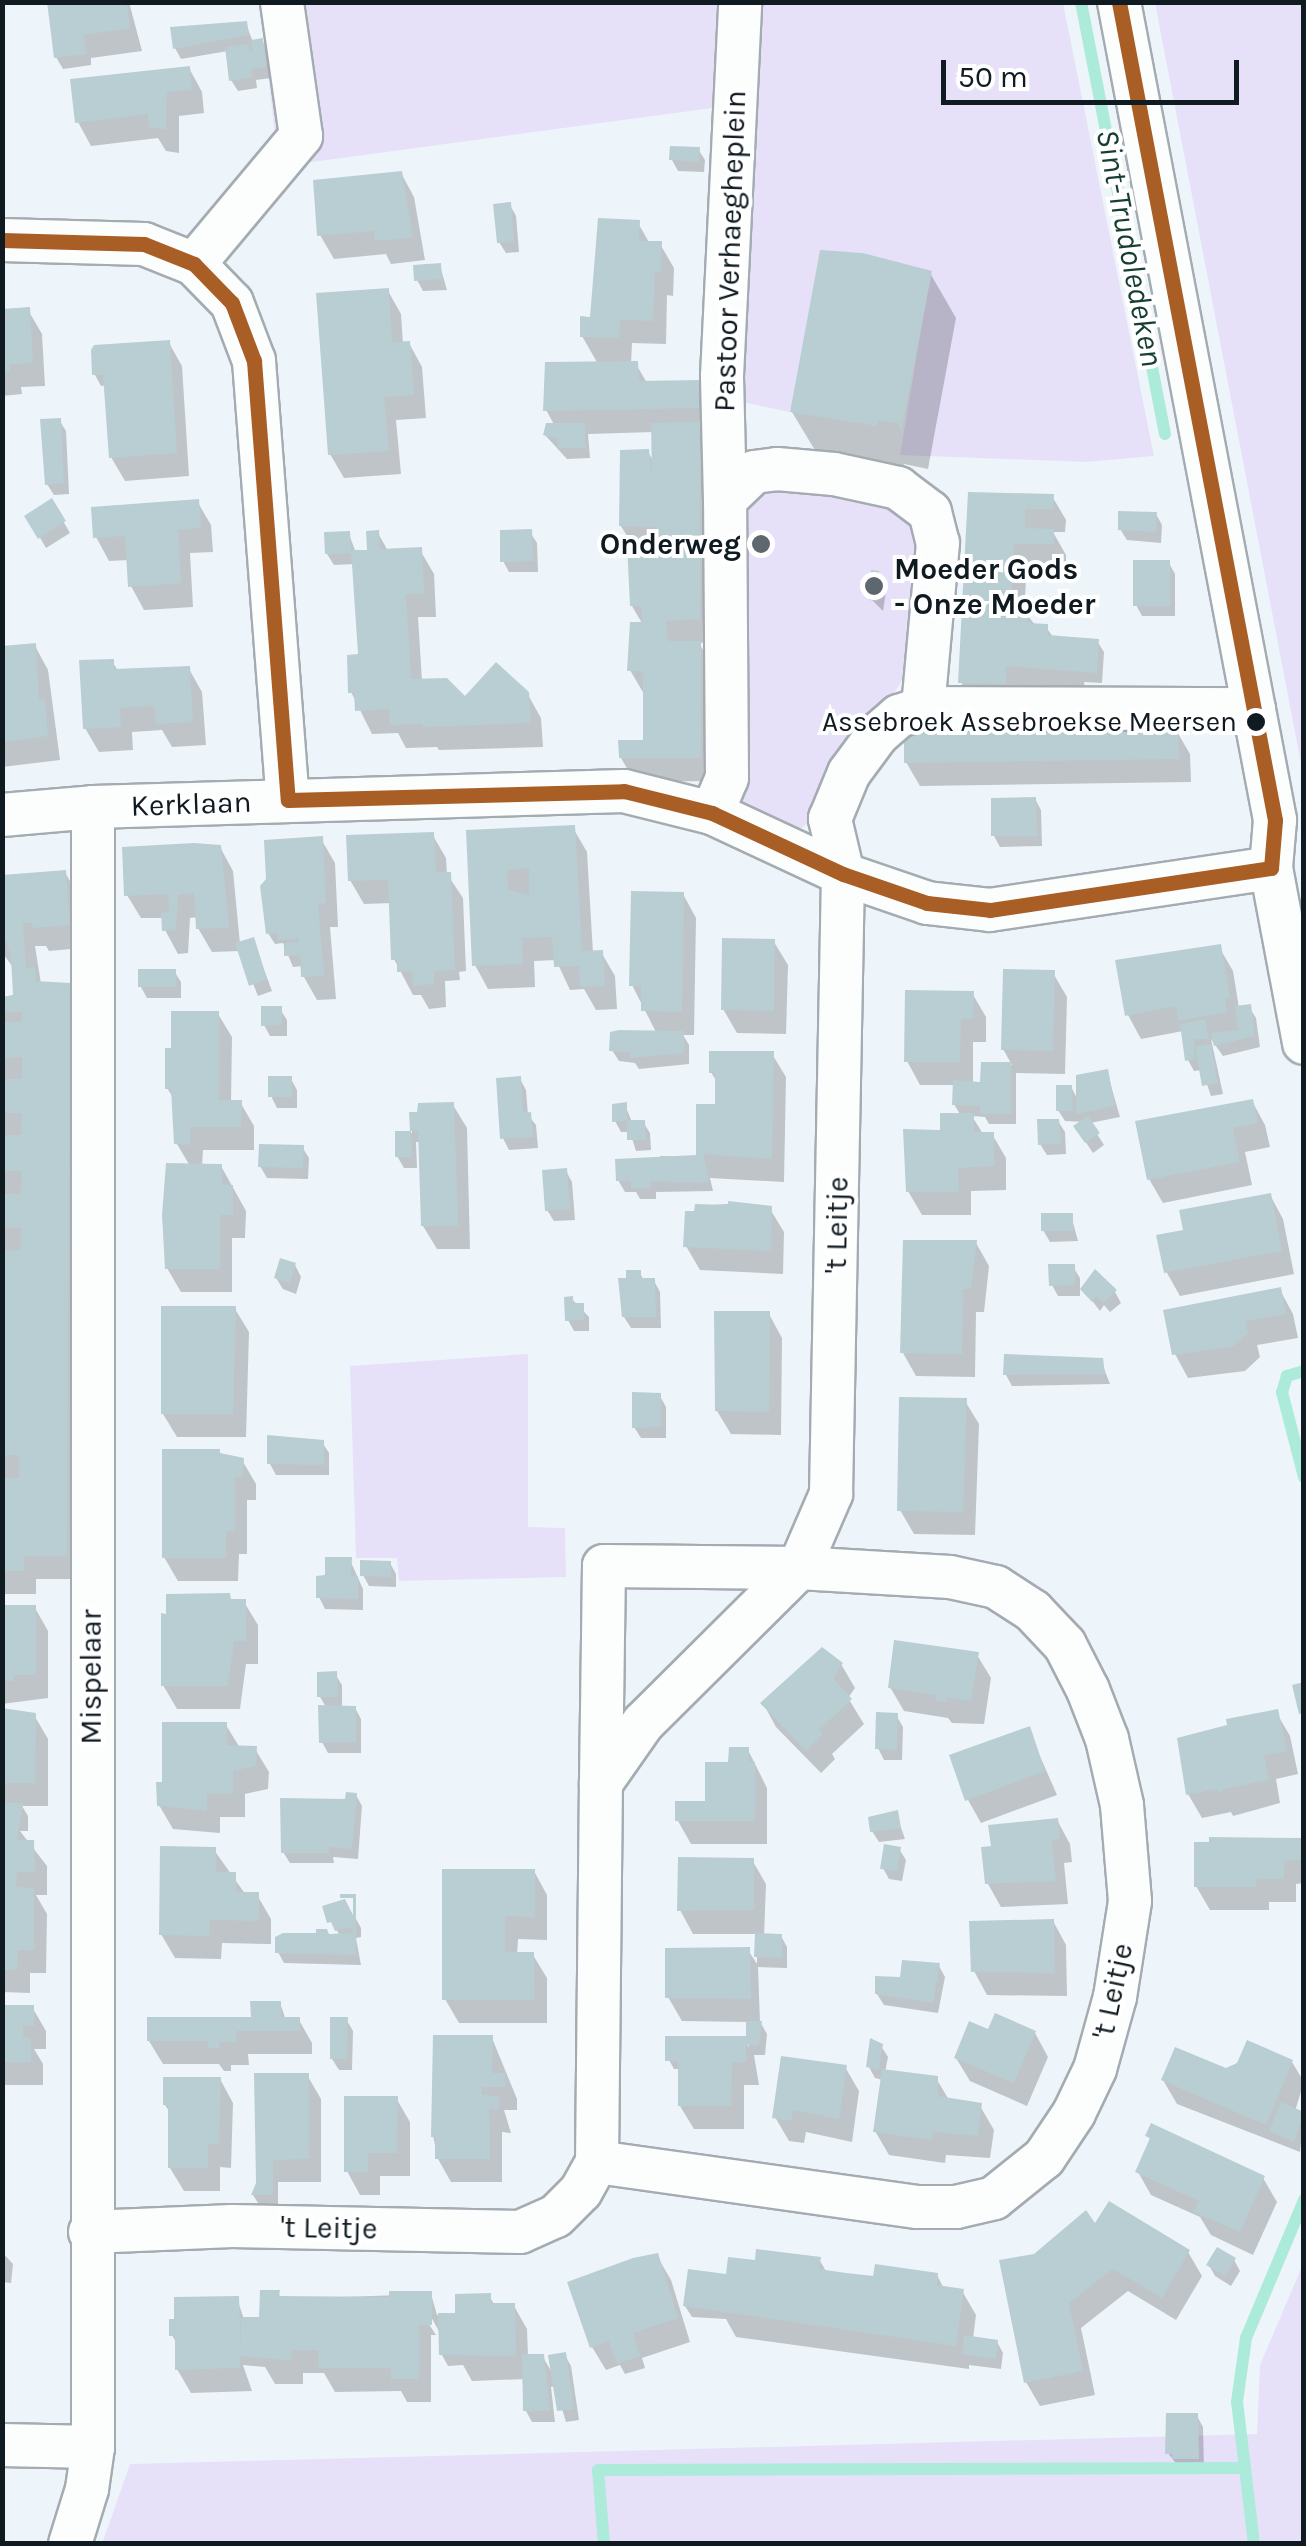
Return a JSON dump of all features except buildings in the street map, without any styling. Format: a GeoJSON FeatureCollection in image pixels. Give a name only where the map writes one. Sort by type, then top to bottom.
{"type":"FeatureCollection","features":[{"type":"Feature","properties":{"kind":"street"},"geometry":{"type":"LineString","coordinates":[[194,264],[301,136],[282,2]]}},
{"type":"Feature","properties":{"kind":"street","name":"Pastoor Verhaegheplein"},"geometry":{"type":"LineString","coordinates":[[712,813],[726,778],[722,376],[740,2]]}},
{"type":"Feature","properties":{"kind":"street"},"geometry":{"type":"LineString","coordinates":[[1120,2],[1275,820],[1271,868],[1304,1044]]}},
{"type":"Feature","properties":{"kind":"street"},"geometry":{"type":"LineString","coordinates":[[2,240],[144,244],[194,264],[232,303],[254,360],[288,800]]}},
{"type":"Feature","properties":{"kind":"street"},"geometry":{"type":"LineString","coordinates":[[725,500],[754,472],[777,469],[834,474],[898,488],[920,500],[930,512],[938,543],[922,708]]}},
{"type":"Feature","properties":{"kind":"street"},"geometry":{"type":"LineString","coordinates":[[1254,708],[922,708],[899,716],[877,735],[849,774],[830,819],[843,874],[927,902],[990,910],[1271,868]]}},
{"type":"Feature","properties":{"kind":"street","name":"Kerklaan"},"geometry":{"type":"LineString","coordinates":[[2,815],[288,800],[624,791],[712,813],[843,874]]}},
{"type":"Feature","properties":{"kind":"street","name":"Mispelaar"},"geometry":{"type":"LineString","coordinates":[[70,2544],[87,2490],[92,2447],[93,808]]}},
{"type":"Feature","properties":{"kind":"street","name":"'t Leitje"},"geometry":{"type":"LineString","coordinates":[[602,1783],[643,1723],[799,1568],[831,1494],[843,874]]}},
{"type":"Feature","properties":{"kind":"street","name":"'t Leitje"},"geometry":{"type":"LineString","coordinates":[[90,2232],[232,2226],[520,2232],[570,2206],[597,2162],[604,1566],[799,1568],[950,1578],[996,1587],[1033,1611],[1065,1646],[1107,1739],[1129,1857],[1125,1945],[1095,2070],[1074,2113],[1044,2158],[994,2198],[956,2207],[918,2207],[597,2162]]}},
{"type":"Feature","properties":{"kind":"street"},"geometry":{"type":"LineString","coordinates":[[2,2446],[92,2447]]}},
{"type":"Feature","properties":{"kind":"shaded area"},"geometry":{"type":"Polygon","coordinates":[[[260,3],[1063,3],[1154,456],[1086,462],[900,455],[931,271],[863,253],[820,251],[790,412],[737,401],[757,102],[290,165],[276,144],[260,3]]]}},
{"type":"Feature","properties":{"kind":"shaded area"},"geometry":{"type":"Polygon","coordinates":[[[1155,3],[1303,3],[1303,774],[1155,3]]]}},
{"type":"Feature","properties":{"kind":"shaded area"},"geometry":{"type":"Polygon","coordinates":[[[760,485],[905,502],[926,565],[909,670],[812,819],[802,828],[790,828],[747,811],[737,792],[742,504],[760,485]]]}},
{"type":"Feature","properties":{"kind":"shaded area"},"geometry":{"type":"Polygon","coordinates":[[[528,1354],[528,1527],[565,1528],[566,1577],[399,1581],[397,1558],[356,1558],[350,1366],[528,1354]]]}},
{"type":"Feature","properties":{"kind":"shaded area"},"geometry":{"type":"Polygon","coordinates":[[[1303,2264],[1303,2543],[102,2544],[130,2464],[1257,2434],[1260,2365],[1303,2264]]]}},
{"type":"Feature","properties":{"kind":"waterway","name":"Sint-Trudoledeken"},"geometry":{"type":"LineString","coordinates":[[1081,2],[1165,434]]}},
{"type":"Feature","properties":{"kind":"waterway","name":"Sint-Trudoledeken"},"geometry":{"type":"LineString","coordinates":[[1304,1371],[1287,1376],[1282,1392],[1304,1477]]}},
{"type":"Feature","properties":{"kind":"waterway","name":"Sint-Trudoledeken"},"geometry":{"type":"LineString","coordinates":[[1254,2544],[1237,2402],[1246,2338],[1304,2200]]}},
{"type":"Feature","properties":{"kind":"waterway"},"geometry":{"type":"LineString","coordinates":[[604,2544],[598,2470],[1245,2468]]}},
{"type":"Feature","properties":{"kind":"transit line"},"geometry":{"type":"LineString","coordinates":[[2,240],[144,244],[194,264],[232,303],[254,361],[288,800],[624,791],[712,813],[843,874],[927,903],[990,910],[1271,868],[1275,820],[1119,2]]}},
{"type":"Feature","properties":{"kind":"place","name":"Onderweg"},"geometry":{"type":"Point","coordinates":[761,544]}},
{"type":"Feature","properties":{"kind":"place","name":"Moeder Gods - Onze Moeder"},"geometry":{"type":"Point","coordinates":[874,586]}},
{"type":"Feature","properties":{"kind":"place","name":"Assebroek Assebroekse Meersen"},"geometry":{"type":"Point","coordinates":[1256,722]}}]}
